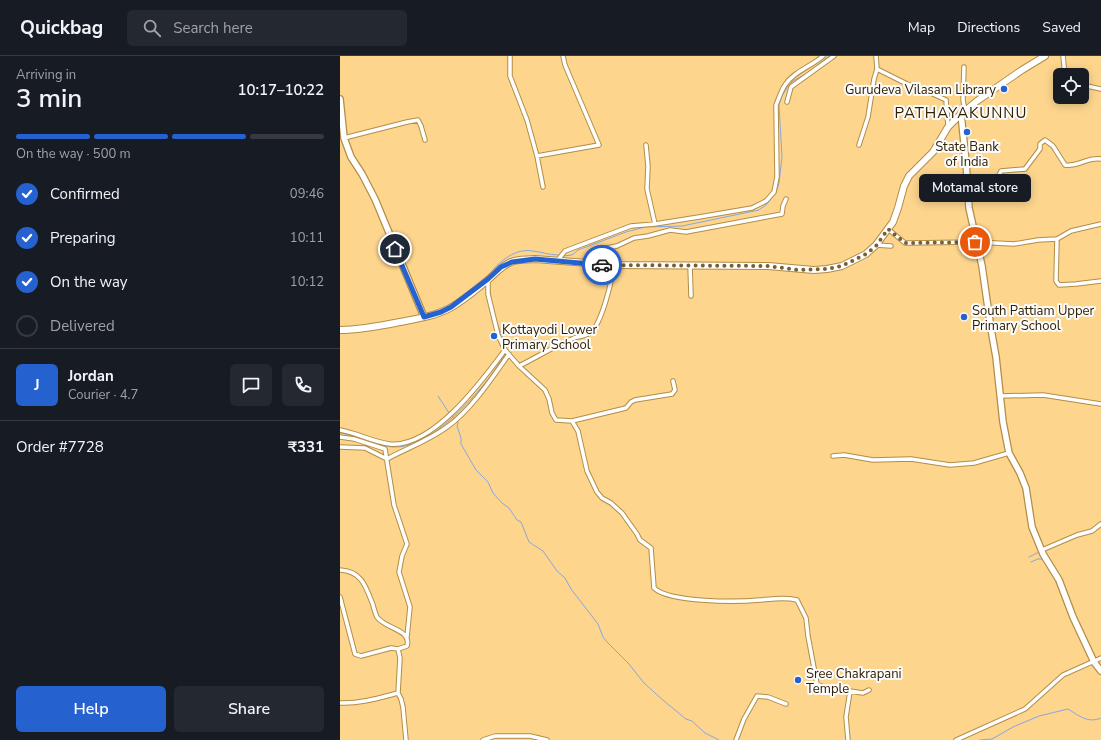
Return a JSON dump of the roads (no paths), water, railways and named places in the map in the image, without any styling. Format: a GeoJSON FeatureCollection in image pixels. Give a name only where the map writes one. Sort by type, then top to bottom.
{"type":"FeatureCollection","features":[{"type":"Feature","properties":{"kind":"main road"},"geometry":{"type":"LineString","coordinates":[[340,330],[356,330],[424,317],[441,312],[451,307],[488,279],[501,267],[512,262],[535,259],[614,265],[768,266],[814,270],[842,266],[866,254],[876,246],[888,229],[898,208],[904,186],[909,176],[933,152],[948,127],[963,112],[1022,70],[1046,56]]}},
{"type":"Feature","properties":{"kind":"main road"},"geometry":{"type":"LineString","coordinates":[[340,99],[344,138],[351,157],[362,174],[374,199],[424,317]]}},
{"type":"Feature","properties":{"kind":"main road"},"geometry":{"type":"LineString","coordinates":[[963,112],[969,208],[975,242],[982,266],[990,329],[996,357],[1003,422],[1009,453],[1026,488],[1032,527],[1042,550],[1059,580],[1073,617],[1094,662],[1101,671]]}},
{"type":"Feature","properties":{"kind":"street"},"geometry":{"type":"LineString","coordinates":[[510,56],[510,76],[527,120],[543,187]]}},
{"type":"Feature","properties":{"kind":"street"},"geometry":{"type":"LineString","coordinates":[[536,156],[600,145],[565,65],[564,56]]}},
{"type":"Feature","properties":{"kind":"street"},"geometry":{"type":"LineString","coordinates":[[557,261],[565,251],[631,226],[655,224],[752,208],[766,201],[774,192],[777,177],[776,105],[786,84],[798,73],[823,56]]}},
{"type":"Feature","properties":{"kind":"street"},"geometry":{"type":"LineString","coordinates":[[786,102],[792,87],[834,56]]}},
{"type":"Feature","properties":{"kind":"street"},"geometry":{"type":"LineString","coordinates":[[859,145],[868,117],[877,69],[876,56]]}},
{"type":"Feature","properties":{"kind":"street"},"geometry":{"type":"LineString","coordinates":[[1063,56],[1065,68]]}},
{"type":"Feature","properties":{"kind":"street"},"geometry":{"type":"LineString","coordinates":[[963,112],[964,67]]}},
{"type":"Feature","properties":{"kind":"street"},"geometry":{"type":"LineString","coordinates":[[877,69],[907,84],[946,100],[948,127]]}},
{"type":"Feature","properties":{"kind":"street"},"geometry":{"type":"LineString","coordinates":[[1089,86],[1101,89]]}},
{"type":"Feature","properties":{"kind":"street"},"geometry":{"type":"LineString","coordinates":[[344,138],[418,120],[425,140]]}},
{"type":"Feature","properties":{"kind":"street"},"geometry":{"type":"LineString","coordinates":[[967,186],[975,180],[996,179],[1001,171],[1025,169],[1040,149],[1040,144],[1045,140],[1053,146],[1065,165],[1074,165],[1089,159],[1101,159]]}},
{"type":"Feature","properties":{"kind":"street"},"geometry":{"type":"LineString","coordinates":[[646,145],[648,166],[647,188],[655,224]]}},
{"type":"Feature","properties":{"kind":"street"},"geometry":{"type":"LineString","coordinates":[[589,264],[592,255],[597,250],[617,246],[634,238],[670,230],[686,232],[782,214],[786,199]]}},
{"type":"Feature","properties":{"kind":"street"},"geometry":{"type":"LineString","coordinates":[[888,229],[905,243],[975,242],[1014,244],[1038,240],[1057,239],[1071,231],[1101,224]]}},
{"type":"Feature","properties":{"kind":"street"},"geometry":{"type":"LineString","coordinates":[[1057,239],[1056,281],[1059,285],[1101,281]]}},
{"type":"Feature","properties":{"kind":"street"},"geometry":{"type":"LineString","coordinates":[[876,246],[891,246]]}},
{"type":"Feature","properties":{"kind":"street"},"geometry":{"type":"LineString","coordinates":[[519,366],[594,330],[612,280],[614,265]]}},
{"type":"Feature","properties":{"kind":"street"},"geometry":{"type":"LineString","coordinates":[[690,265],[691,296]]}},
{"type":"Feature","properties":{"kind":"street"},"geometry":{"type":"LineString","coordinates":[[488,279],[488,294],[494,323],[505,350],[519,366],[545,390],[549,399],[552,413],[556,420],[572,421],[626,408],[634,400],[672,394],[675,390],[673,381]]}},
{"type":"Feature","properties":{"kind":"street"},"geometry":{"type":"LineString","coordinates":[[340,430],[391,444],[410,441],[422,437],[448,416],[472,392],[505,350]]}},
{"type":"Feature","properties":{"kind":"street"},"geometry":{"type":"LineString","coordinates":[[386,459],[422,442],[448,427],[469,406],[491,380],[509,354]]}},
{"type":"Feature","properties":{"kind":"street"},"geometry":{"type":"LineString","coordinates":[[1000,396],[1043,395],[1101,404]]}},
{"type":"Feature","properties":{"kind":"street"},"geometry":{"type":"LineString","coordinates":[[572,421],[578,431],[587,470],[597,492],[602,498],[611,503],[622,514],[640,540],[651,548],[654,588],[660,593],[691,600],[760,600],[784,597],[797,600],[806,618],[816,684],[823,687],[863,693],[869,690]]}},
{"type":"Feature","properties":{"kind":"street"},"geometry":{"type":"LineString","coordinates":[[340,436],[354,438],[385,449],[394,505],[407,544],[402,556],[399,572],[410,607],[407,646],[398,649],[390,648],[380,652],[357,656],[342,615],[340,598]]}},
{"type":"Feature","properties":{"kind":"street"},"geometry":{"type":"LineString","coordinates":[[340,447],[365,448],[386,459]]}},
{"type":"Feature","properties":{"kind":"street"},"geometry":{"type":"LineString","coordinates":[[833,456],[873,460],[912,459],[950,465],[974,463],[1009,453]]}},
{"type":"Feature","properties":{"kind":"street"},"geometry":{"type":"LineString","coordinates":[[1042,550],[1077,535],[1092,531],[1101,524]]}},
{"type":"Feature","properties":{"kind":"street"},"geometry":{"type":"LineString","coordinates":[[340,570],[351,571],[359,576],[378,618],[386,625],[402,632],[407,637]]}},
{"type":"Feature","properties":{"kind":"street"},"geometry":{"type":"LineString","coordinates":[[398,649],[400,658],[398,693],[403,707],[406,740]]}},
{"type":"Feature","properties":{"kind":"street"},"geometry":{"type":"LineString","coordinates":[[956,740],[1025,709],[1063,675],[1101,658]]}},
{"type":"Feature","properties":{"kind":"street"},"geometry":{"type":"LineString","coordinates":[[848,740],[846,717],[850,691]]}},
{"type":"Feature","properties":{"kind":"street"},"geometry":{"type":"LineString","coordinates":[[340,703],[365,701],[398,693]]}},
{"type":"Feature","properties":{"kind":"street"},"geometry":{"type":"LineString","coordinates":[[736,740],[744,719],[757,696],[768,697],[786,704]]}},
{"type":"Feature","properties":{"kind":"street"},"geometry":{"type":"LineString","coordinates":[[483,740],[495,736],[530,736],[547,740]]}},
{"type":"Feature","properties":{"kind":"waterway"},"geometry":{"type":"LineString","coordinates":[[563,256],[572,255],[578,250],[626,232],[645,227],[682,226],[759,210],[766,205],[776,193],[779,183],[782,157],[779,105],[782,96],[793,81],[809,72],[829,56]]}},
{"type":"Feature","properties":{"kind":"waterway"},"geometry":{"type":"LineString","coordinates":[[490,274],[509,256],[521,251],[533,251],[558,255]]}},
{"type":"Feature","properties":{"kind":"waterway"},"geometry":{"type":"LineString","coordinates":[[490,291],[492,305]]}},
{"type":"Feature","properties":{"kind":"waterway"},"geometry":{"type":"LineString","coordinates":[[496,320],[507,349]]}},
{"type":"Feature","properties":{"kind":"waterway"},"geometry":{"type":"LineString","coordinates":[[340,433],[380,445],[393,447],[406,446],[419,441],[444,425],[467,403],[488,380],[506,353]]}},
{"type":"Feature","properties":{"kind":"waterway"},"geometry":{"type":"LineString","coordinates":[[438,396],[451,416],[455,419]]}},
{"type":"Feature","properties":{"kind":"waterway"},"geometry":{"type":"LineString","coordinates":[[457,419],[461,444],[476,470],[488,482],[493,493],[509,508],[517,520],[521,522],[529,542],[543,551],[557,571],[565,578],[571,589],[598,624],[603,637],[607,642],[629,664],[644,683],[664,701],[686,719],[692,721],[705,733],[719,740]]}},
{"type":"Feature","properties":{"kind":"waterway"},"geometry":{"type":"LineString","coordinates":[[1022,485],[1025,500]]}},
{"type":"Feature","properties":{"kind":"waterway"},"geometry":{"type":"LineString","coordinates":[[1029,557],[1039,552],[1037,547]]}},
{"type":"Feature","properties":{"kind":"waterway"},"geometry":{"type":"LineString","coordinates":[[1031,562],[1038,559],[1043,559]]}},
{"type":"Feature","properties":{"kind":"waterway"},"geometry":{"type":"LineString","coordinates":[[1054,577],[1066,605]]}},
{"type":"Feature","properties":{"kind":"waterway"},"geometry":{"type":"LineString","coordinates":[[1072,621],[1076,629]]}},
{"type":"Feature","properties":{"kind":"waterway"},"geometry":{"type":"LineString","coordinates":[[980,740],[992,739],[1013,727],[1039,716],[1068,709],[1087,719],[1096,720],[1101,718]]}},
{"type":"Feature","properties":{"kind":"place","name":"Gurudeva Vilasam Library"},"geometry":{"type":"Point","coordinates":[1004,89]}},
{"type":"Feature","properties":{"kind":"place","name":"State Bank of India"},"geometry":{"type":"Point","coordinates":[967,132]}},
{"type":"Feature","properties":{"kind":"place","name":"Motamal store"},"geometry":{"type":"Point","coordinates":[975,242]}},
{"type":"Feature","properties":{"kind":"place","name":"South Pattiam Upper Primary School"},"geometry":{"type":"Point","coordinates":[964,317]}},
{"type":"Feature","properties":{"kind":"place","name":"Kottayodi Lower Primary School"},"geometry":{"type":"Point","coordinates":[494,336]}},
{"type":"Feature","properties":{"kind":"place","name":"Sree Chakrapani Temple"},"geometry":{"type":"Point","coordinates":[798,680]}},
{"type":"Feature","properties":{"kind":"district","name":"PATHAYAKUNNU"},"geometry":{"type":"Point","coordinates":[961,113]}}]}
